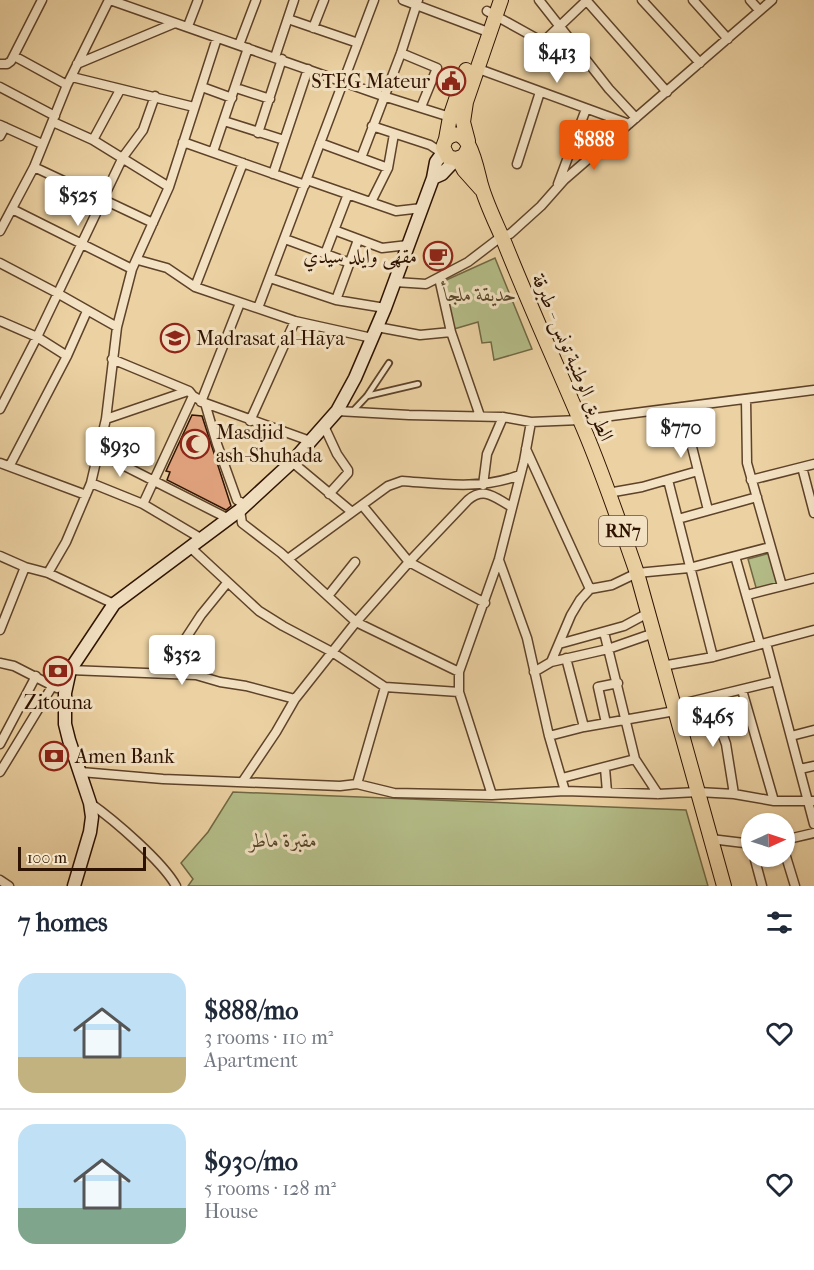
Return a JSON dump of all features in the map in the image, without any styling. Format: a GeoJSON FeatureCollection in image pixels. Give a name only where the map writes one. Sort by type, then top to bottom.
{"type":"FeatureCollection","features":[{"type":"Feature","properties":{"kind":"main road","name":"الطريق الوطنية تونس - طبرقة"},"geometry":{"type":"LineString","coordinates":[[444,148],[450,117],[491,8],[501,0]]}},
{"type":"Feature","properties":{"kind":"main road","name":"الطريق الوطنية تونس - طبرقة"},"geometry":{"type":"LineString","coordinates":[[484,30],[465,110],[464,122],[468,144],[483,190],[533,315],[580,420],[637,573],[724,886]]}},
{"type":"Feature","properties":{"kind":"main road"},"geometry":{"type":"LineString","coordinates":[[74,886],[90,832],[90,803],[65,724],[65,693],[70,670],[93,632],[114,604],[243,508],[292,462],[337,411],[355,378],[385,308],[433,178],[436,162],[455,134],[460,134],[468,144],[464,156],[457,159],[442,174],[433,178]]}},
{"type":"Feature","properties":{"kind":"main road","name":"RN7"},"geometry":{"type":"LineString","coordinates":[[444,148],[448,157],[457,159]]}},
{"type":"Feature","properties":{"kind":"main road","name":"الطريق الوطنية تونس - طبرقة"},"geometry":{"type":"LineString","coordinates":[[457,159],[483,190]]}},
{"type":"Feature","properties":{"kind":"street"},"geometry":{"type":"LineString","coordinates":[[0,64],[7,64],[14,56],[42,0]]}},
{"type":"Feature","properties":{"kind":"street"},"geometry":{"type":"LineString","coordinates":[[0,231],[34,167],[77,64],[109,0],[383,96],[450,117]]}},
{"type":"Feature","properties":{"kind":"street"},"geometry":{"type":"LineString","coordinates":[[188,26],[198,0]]}},
{"type":"Feature","properties":{"kind":"street"},"geometry":{"type":"LineString","coordinates":[[239,45],[256,0]]}},
{"type":"Feature","properties":{"kind":"street"},"geometry":{"type":"LineString","coordinates":[[258,133],[270,99],[294,0]]}},
{"type":"Feature","properties":{"kind":"street"},"geometry":{"type":"LineString","coordinates":[[313,0],[323,2],[314,28]]}},
{"type":"Feature","properties":{"kind":"street"},"geometry":{"type":"LineString","coordinates":[[258,309],[374,0]]}},
{"type":"Feature","properties":{"kind":"street"},"geometry":{"type":"LineString","coordinates":[[403,0],[418,3],[484,30]]}},
{"type":"Feature","properties":{"kind":"street"},"geometry":{"type":"LineString","coordinates":[[539,0],[632,121]]}},
{"type":"Feature","properties":{"kind":"street"},"geometry":{"type":"LineString","coordinates":[[491,8],[543,42],[587,0],[667,92]]}},
{"type":"Feature","properties":{"kind":"street"},"geometry":{"type":"LineString","coordinates":[[642,0],[700,63]]}},
{"type":"Feature","properties":{"kind":"street"},"geometry":{"type":"LineString","coordinates":[[693,0],[728,39]]}},
{"type":"Feature","properties":{"kind":"street"},"geometry":{"type":"LineString","coordinates":[[750,0],[759,10]]}},
{"type":"Feature","properties":{"kind":"street"},"geometry":{"type":"LineString","coordinates":[[395,282],[426,284],[468,262],[502,236],[510,234],[556,188],[772,0]]}},
{"type":"Feature","properties":{"kind":"street"},"geometry":{"type":"LineString","coordinates":[[361,158],[418,3]]}},
{"type":"Feature","properties":{"kind":"street"},"geometry":{"type":"LineString","coordinates":[[288,19],[358,43]]}},
{"type":"Feature","properties":{"kind":"street"},"geometry":{"type":"LineString","coordinates":[[77,64],[175,23]]}},
{"type":"Feature","properties":{"kind":"street"},"geometry":{"type":"LineString","coordinates":[[48,573],[66,542],[91,483],[106,419],[117,327],[132,269],[169,187],[217,38]]}},
{"type":"Feature","properties":{"kind":"street"},"geometry":{"type":"LineString","coordinates":[[213,152],[248,48]]}},
{"type":"Feature","properties":{"kind":"street"},"geometry":{"type":"LineString","coordinates":[[401,53],[437,68],[421,107]]}},
{"type":"Feature","properties":{"kind":"street"},"geometry":{"type":"LineString","coordinates":[[14,56],[70,81],[155,96],[194,107]]}},
{"type":"Feature","properties":{"kind":"street"},"geometry":{"type":"LineString","coordinates":[[476,68],[586,109],[632,121]]}},
{"type":"Feature","properties":{"kind":"street"},"geometry":{"type":"LineString","coordinates":[[273,174],[308,69]]}},
{"type":"Feature","properties":{"kind":"street"},"geometry":{"type":"LineString","coordinates":[[0,87],[123,157],[169,187]]}},
{"type":"Feature","properties":{"kind":"street"},"geometry":{"type":"LineString","coordinates":[[202,87],[232,98]]}},
{"type":"Feature","properties":{"kind":"street"},"geometry":{"type":"LineString","coordinates":[[236,88],[270,99]]}},
{"type":"Feature","properties":{"kind":"street"},"geometry":{"type":"LineString","coordinates":[[93,140],[120,90]]}},
{"type":"Feature","properties":{"kind":"street"},"geometry":{"type":"LineString","coordinates":[[517,164],[540,92]]}},
{"type":"Feature","properties":{"kind":"street"},"geometry":{"type":"LineString","coordinates":[[0,409],[123,157],[143,130],[155,96]]}},
{"type":"Feature","properties":{"kind":"street"},"geometry":{"type":"LineString","coordinates":[[556,188],[586,109]]}},
{"type":"Feature","properties":{"kind":"street"},"geometry":{"type":"LineString","coordinates":[[224,121],[284,140]]}},
{"type":"Feature","properties":{"kind":"street"},"geometry":{"type":"LineString","coordinates":[[0,136],[2,126],[42,144]]}},
{"type":"Feature","properties":{"kind":"street"},"geometry":{"type":"LineString","coordinates":[[372,126],[444,148]]}},
{"type":"Feature","properties":{"kind":"street"},"geometry":{"type":"LineString","coordinates":[[371,202],[388,168],[393,134]]}},
{"type":"Feature","properties":{"kind":"street"},"geometry":{"type":"LineString","coordinates":[[183,142],[273,174],[348,194],[396,211],[422,208]]}},
{"type":"Feature","properties":{"kind":"street"},"geometry":{"type":"LineString","coordinates":[[321,143],[388,168]]}},
{"type":"Feature","properties":{"kind":"street"},"geometry":{"type":"LineString","coordinates":[[195,287],[243,163]]}},
{"type":"Feature","properties":{"kind":"street"},"geometry":{"type":"LineString","coordinates":[[34,167],[153,223]]}},
{"type":"Feature","properties":{"kind":"street"},"geometry":{"type":"LineString","coordinates":[[325,254],[348,194]]}},
{"type":"Feature","properties":{"kind":"street"},"geometry":{"type":"LineString","coordinates":[[12,208],[132,269]]}},
{"type":"Feature","properties":{"kind":"street"},"geometry":{"type":"LineString","coordinates":[[334,230],[382,248],[408,245]]}},
{"type":"Feature","properties":{"kind":"street"},"geometry":{"type":"LineString","coordinates":[[285,238],[350,263]]}},
{"type":"Feature","properties":{"kind":"street"},"geometry":{"type":"LineString","coordinates":[[336,300],[358,240]]}},
{"type":"Feature","properties":{"kind":"street"},"geometry":{"type":"LineString","coordinates":[[138,260],[167,268],[195,287],[295,321],[374,333],[420,335],[451,332]]}},
{"type":"Feature","properties":{"kind":"street"},"geometry":{"type":"LineString","coordinates":[[0,264],[57,292],[117,327]]}},
{"type":"Feature","properties":{"kind":"street"},"geometry":{"type":"LineString","coordinates":[[270,278],[336,300],[385,308]]}},
{"type":"Feature","properties":{"kind":"street"},"geometry":{"type":"LineString","coordinates":[[439,278],[451,332],[480,416]]}},
{"type":"Feature","properties":{"kind":"street"},"geometry":{"type":"LineString","coordinates":[[240,303],[203,403],[237,500],[243,508],[242,523],[288,559],[356,622],[459,672]]}},
{"type":"Feature","properties":{"kind":"street"},"geometry":{"type":"LineString","coordinates":[[10,465],[67,356],[87,311]]}},
{"type":"Feature","properties":{"kind":"street"},"geometry":{"type":"LineString","coordinates":[[0,321],[37,337],[67,356]]}},
{"type":"Feature","properties":{"kind":"street"},"geometry":{"type":"LineString","coordinates":[[250,421],[295,321]]}},
{"type":"Feature","properties":{"kind":"street"},"geometry":{"type":"LineString","coordinates":[[112,359],[191,393],[203,403],[310,441]]}},
{"type":"Feature","properties":{"kind":"street"},"geometry":{"type":"LineString","coordinates":[[0,383],[10,389]]}},
{"type":"Feature","properties":{"kind":"street"},"geometry":{"type":"LineString","coordinates":[[337,411],[503,417],[531,422],[580,420],[814,390]]}},
{"type":"Feature","properties":{"kind":"street"},"geometry":{"type":"LineString","coordinates":[[106,419],[191,393]]}},
{"type":"Feature","properties":{"kind":"street"},"geometry":{"type":"LineString","coordinates":[[143,504],[191,393]]}},
{"type":"Feature","properties":{"kind":"street"},"geometry":{"type":"LineString","coordinates":[[747,399],[747,463],[782,586]]}},
{"type":"Feature","properties":{"kind":"street"},"geometry":{"type":"LineString","coordinates":[[697,406],[692,447],[708,510]]}},
{"type":"Feature","properties":{"kind":"street"},"geometry":{"type":"LineString","coordinates":[[243,781],[296,699],[356,622],[409,561],[478,488],[487,454],[503,417]]}},
{"type":"Feature","properties":{"kind":"street"},"geometry":{"type":"LineString","coordinates":[[492,795],[459,692],[459,672],[499,559],[531,422]]}},
{"type":"Feature","properties":{"kind":"street"},"geometry":{"type":"LineString","coordinates":[[324,426],[337,454],[348,470],[348,474],[329,494]]}},
{"type":"Feature","properties":{"kind":"street"},"geometry":{"type":"LineString","coordinates":[[526,449],[590,589]]}},
{"type":"Feature","properties":{"kind":"street"},"geometry":{"type":"LineString","coordinates":[[99,453],[229,519]]}},
{"type":"Feature","properties":{"kind":"street"},"geometry":{"type":"LineString","coordinates":[[292,462],[352,512]]}},
{"type":"Feature","properties":{"kind":"street"},"geometry":{"type":"LineString","coordinates":[[0,463],[86,495]]}},
{"type":"Feature","properties":{"kind":"street"},"geometry":{"type":"LineString","coordinates":[[751,480],[814,464]]}},
{"type":"Feature","properties":{"kind":"street"},"geometry":{"type":"LineString","coordinates":[[802,467],[814,513]]}},
{"type":"Feature","properties":{"kind":"street"},"geometry":{"type":"LineString","coordinates":[[608,493],[698,471]]}},
{"type":"Feature","properties":{"kind":"street"},"geometry":{"type":"LineString","coordinates":[[288,559],[388,486],[399,481],[478,488],[520,475]]}},
{"type":"Feature","properties":{"kind":"street"},"geometry":{"type":"LineString","coordinates":[[668,480],[712,657]]}},
{"type":"Feature","properties":{"kind":"street"},"geometry":{"type":"LineString","coordinates":[[91,483],[143,504],[202,539]]}},
{"type":"Feature","properties":{"kind":"street"},"geometry":{"type":"LineString","coordinates":[[478,488],[512,507]]}},
{"type":"Feature","properties":{"kind":"street"},"geometry":{"type":"LineString","coordinates":[[678,519],[757,497]]}},
{"type":"Feature","properties":{"kind":"street"},"geometry":{"type":"LineString","coordinates":[[362,505],[409,561],[485,603]]}},
{"type":"Feature","properties":{"kind":"street"},"geometry":{"type":"LineString","coordinates":[[551,662],[571,615],[590,589],[612,585],[637,573],[689,568],[770,547]]}},
{"type":"Feature","properties":{"kind":"street"},"geometry":{"type":"LineString","coordinates":[[190,548],[259,611],[283,627],[332,652],[385,687],[459,692]]}},
{"type":"Feature","properties":{"kind":"street"},"geometry":{"type":"LineString","coordinates":[[735,555],[776,681],[810,801],[814,824]]}},
{"type":"Feature","properties":{"kind":"street"},"geometry":{"type":"LineString","coordinates":[[0,556],[25,567],[48,573],[114,604]]}},
{"type":"Feature","properties":{"kind":"street"},"geometry":{"type":"LineString","coordinates":[[499,559],[527,638],[549,736],[565,791]]}},
{"type":"Feature","properties":{"kind":"street"},"geometry":{"type":"LineString","coordinates":[[328,596],[355,562]]}},
{"type":"Feature","properties":{"kind":"street"},"geometry":{"type":"LineString","coordinates":[[0,630],[25,567]]}},
{"type":"Feature","properties":{"kind":"street"},"geometry":{"type":"LineString","coordinates":[[747,595],[814,578]]}},
{"type":"Feature","properties":{"kind":"street"},"geometry":{"type":"LineString","coordinates":[[164,674],[201,615],[227,583]]}},
{"type":"Feature","properties":{"kind":"street"},"geometry":{"type":"LineString","coordinates":[[559,644],[624,626],[648,613]]}},
{"type":"Feature","properties":{"kind":"street"},"geometry":{"type":"LineString","coordinates":[[662,666],[712,657],[814,630]]}},
{"type":"Feature","properties":{"kind":"street"},"geometry":{"type":"LineString","coordinates":[[604,632],[635,759],[658,794]]}},
{"type":"Feature","properties":{"kind":"street"},"geometry":{"type":"LineString","coordinates":[[534,672],[551,662],[608,649],[654,633]]}},
{"type":"Feature","properties":{"kind":"street"},"geometry":{"type":"LineString","coordinates":[[566,658],[584,727]]}},
{"type":"Feature","properties":{"kind":"street"},"geometry":{"type":"LineString","coordinates":[[0,663],[14,666],[36,676],[65,693]]}},
{"type":"Feature","properties":{"kind":"street"},"geometry":{"type":"LineString","coordinates":[[70,670],[196,675],[296,699]]}},
{"type":"Feature","properties":{"kind":"street"},"geometry":{"type":"LineString","coordinates":[[0,744],[36,676]]}},
{"type":"Feature","properties":{"kind":"street"},"geometry":{"type":"LineString","coordinates":[[549,736],[584,727],[627,721],[776,681]]}},
{"type":"Feature","properties":{"kind":"street"},"geometry":{"type":"LineString","coordinates":[[606,723],[598,687],[618,683]]}},
{"type":"Feature","properties":{"kind":"street"},"geometry":{"type":"LineString","coordinates":[[0,772],[53,685]]}},
{"type":"Feature","properties":{"kind":"street"},"geometry":{"type":"LineString","coordinates":[[357,784],[385,687]]}},
{"type":"Feature","properties":{"kind":"street"},"geometry":{"type":"LineString","coordinates":[[742,690],[774,801]]}},
{"type":"Feature","properties":{"kind":"street"},"geometry":{"type":"LineString","coordinates":[[709,698],[726,744],[734,794]]}},
{"type":"Feature","properties":{"kind":"street"},"geometry":{"type":"LineString","coordinates":[[791,736],[814,730]]}},
{"type":"Feature","properties":{"kind":"street"},"geometry":{"type":"LineString","coordinates":[[562,778],[635,759]]}},
{"type":"Feature","properties":{"kind":"street"},"geometry":{"type":"LineString","coordinates":[[800,769],[814,766]]}},
{"type":"Feature","properties":{"kind":"street"},"geometry":{"type":"LineString","coordinates":[[605,768],[607,792]]}},
{"type":"Feature","properties":{"kind":"street"},"geometry":{"type":"LineString","coordinates":[[81,772],[174,779],[340,786],[357,784],[394,793],[492,795],[565,791],[658,794],[698,792],[734,794],[774,801],[810,801]]}},
{"type":"Feature","properties":{"kind":"street"},"geometry":{"type":"LineString","coordinates":[[90,803],[112,819],[152,858],[176,886]]}},
{"type":"Feature","properties":{"kind":"street"},"geometry":{"type":"LineString","coordinates":[[795,837],[814,833]]}},
{"type":"Feature","properties":{"kind":"street"},"geometry":{"type":"LineString","coordinates":[[711,839],[741,844]]}},
{"type":"Feature","properties":{"kind":"street"},"geometry":{"type":"LineString","coordinates":[[756,867],[762,886]]}},
{"type":"Feature","properties":{"kind":"street"},"geometry":{"type":"LineString","coordinates":[[789,867],[795,886]]}},
{"type":"Feature","properties":{"kind":"street"},"geometry":{"type":"LineString","coordinates":[[0,880],[9,886]]}},
{"type":"Feature","properties":{"kind":"lane"},"geometry":{"type":"LineString","coordinates":[[352,412],[367,396],[388,363]]}},
{"type":"Feature","properties":{"kind":"lane"},"geometry":{"type":"LineString","coordinates":[[367,396],[418,384]]}},
{"type":"Feature","properties":{"kind":"green space","name":"حديقة ملجأ"},"geometry":{"type":"Polygon","coordinates":[[[495,258],[532,349],[494,360],[491,342],[482,343],[478,322],[454,329],[444,281],[495,258]]]}},
{"type":"Feature","properties":{"kind":"green space"},"geometry":{"type":"Polygon","coordinates":[[[774,552],[783,584],[757,591],[748,559],[774,552]]]}},
{"type":"Feature","properties":{"kind":"green space","name":"مقبرة ماطر"},"geometry":{"type":"Polygon","coordinates":[[[233,792],[686,810],[708,886],[188,886],[193,879],[181,863],[208,832],[233,792]]]}},
{"type":"Feature","properties":{"kind":"building","name":"Masdjid ash-Shuhada"},"geometry":{"type":"Polygon","coordinates":[[[192,415],[202,416],[231,506],[226,510],[167,480],[170,472],[166,471],[192,415]]]}},
{"type":"Feature","properties":{"kind":"place","name":"STEG Mateur"},"geometry":{"type":"Point","coordinates":[451,81]}},
{"type":"Feature","properties":{"kind":"place","name":"مقهى وايلد سيدي"},"geometry":{"type":"Point","coordinates":[438,256]}},
{"type":"Feature","properties":{"kind":"place","name":"Madrasat al-Haya"},"geometry":{"type":"Point","coordinates":[175,338]}},
{"type":"Feature","properties":{"kind":"place","name":"Masdjid ash-Shuhada"},"geometry":{"type":"Point","coordinates":[195,444]}},
{"type":"Feature","properties":{"kind":"place","name":"Zitouna"},"geometry":{"type":"Point","coordinates":[58,671]}},
{"type":"Feature","properties":{"kind":"place","name":"Amen Bank"},"geometry":{"type":"Point","coordinates":[54,756]}}]}
